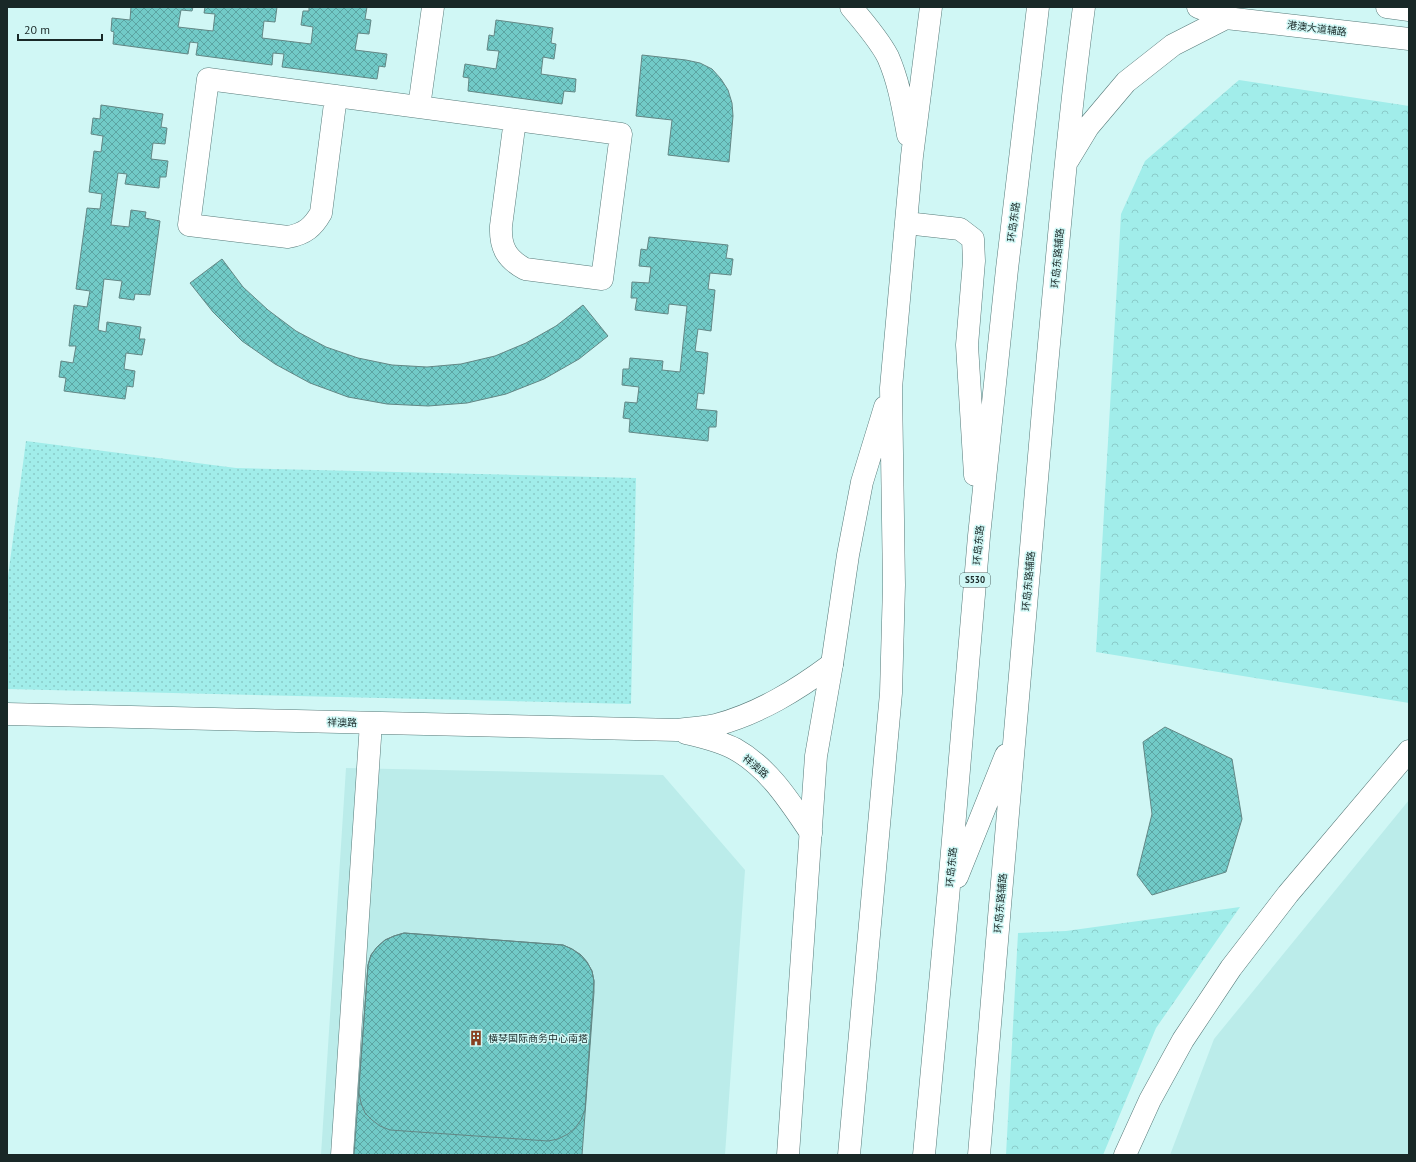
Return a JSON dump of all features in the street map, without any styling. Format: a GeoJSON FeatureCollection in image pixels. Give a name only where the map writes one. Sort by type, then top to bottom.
{"type":"FeatureCollection","features":[{"type":"Feature","properties":{"kind":"main road"},"geometry":{"type":"LineString","coordinates":[[419,107],[433,7]]}},
{"type":"Feature","properties":{"kind":"main road"},"geometry":{"type":"LineString","coordinates":[[851,7],[872,33],[887,56],[900,91],[912,156]]}},
{"type":"Feature","properties":{"kind":"main road"},"geometry":{"type":"LineString","coordinates":[[849,1155],[891,693],[894,585],[891,388],[912,156],[931,7]]}},
{"type":"Feature","properties":{"kind":"main road","name":"环岛东路"},"geometry":{"type":"LineString","coordinates":[[924,1155],[979,536],[1007,269],[1038,7]]}},
{"type":"Feature","properties":{"kind":"main road","name":"环岛东路辅路"},"geometry":{"type":"LineString","coordinates":[[980,1155],[1015,734],[1065,167],[1084,7]]}},
{"type":"Feature","properties":{"kind":"main road","name":"港澳大道辅路"},"geometry":{"type":"LineString","coordinates":[[1198,7],[1226,18],[1409,39]]}},
{"type":"Feature","properties":{"kind":"main road"},"geometry":{"type":"LineString","coordinates":[[1387,7],[1409,10]]}},
{"type":"Feature","properties":{"kind":"main road"},"geometry":{"type":"LineString","coordinates":[[1065,167],[1088,126],[1126,82],[1173,45],[1226,18]]}},
{"type":"Feature","properties":{"kind":"main road"},"geometry":{"type":"LineString","coordinates":[[336,96],[321,213],[308,230],[299,235],[288,237],[189,225],[208,79],[419,107],[621,134],[602,280],[526,269],[516,264],[508,256],[503,247],[501,226],[515,120]]}},
{"type":"Feature","properties":{"kind":"main road"},"geometry":{"type":"LineString","coordinates":[[906,223],[960,230],[973,240],[974,261],[967,345],[979,536]]}},
{"type":"Feature","properties":{"kind":"main road"},"geometry":{"type":"LineString","coordinates":[[788,1155],[816,756],[832,664],[848,555],[862,482],[891,388]]}},
{"type":"Feature","properties":{"kind":"main road","name":"祥澳路"},"geometry":{"type":"LineString","coordinates":[[7,714],[677,730],[715,725],[744,716],[778,701],[832,664]]}},
{"type":"Feature","properties":{"kind":"main road"},"geometry":{"type":"LineString","coordinates":[[342,1155],[371,723]]}},
{"type":"Feature","properties":{"kind":"main road","name":"祥澳路"},"geometry":{"type":"LineString","coordinates":[[677,730],[735,749],[753,761],[772,780],[791,804],[811,834]]}},
{"type":"Feature","properties":{"kind":"main road"},"geometry":{"type":"LineString","coordinates":[[948,898],[1015,734]]}},
{"type":"Feature","properties":{"kind":"main road"},"geometry":{"type":"LineString","coordinates":[[1125,1155],[1150,1100],[1183,1040],[1231,968],[1288,894],[1409,751]]}},
{"type":"Feature","properties":{"kind":"shaded area"},"geometry":{"type":"Polygon","coordinates":[[[346,768],[663,775],[745,870],[725,1155],[321,1155],[346,768]]]}},
{"type":"Feature","properties":{"kind":"shaded area"},"geometry":{"type":"Polygon","coordinates":[[[1409,800],[1409,1155],[1170,1155],[1214,1039],[1409,800]]]}},
{"type":"Feature","properties":{"kind":"green space"},"geometry":{"type":"Polygon","coordinates":[[[1239,80],[1409,106],[1409,703],[1096,652],[1121,214],[1145,161],[1239,80]]]}},
{"type":"Feature","properties":{"kind":"green space"},"geometry":{"type":"Polygon","coordinates":[[[26,441],[236,468],[636,478],[631,704],[7,689],[7,584],[26,441]]]}},
{"type":"Feature","properties":{"kind":"green space"},"geometry":{"type":"Polygon","coordinates":[[[1240,907],[1156,1028],[1103,1155],[1006,1155],[1018,933],[1066,931],[1240,907]]]}},
{"type":"Feature","properties":{"kind":"building"},"geometry":{"type":"Polygon","coordinates":[[[131,7],[193,7],[192,11],[181,10],[178,27],[213,31],[215,14],[204,13],[205,7],[277,7],[275,22],[264,21],[262,38],[311,44],[313,27],[301,25],[303,11],[309,11],[309,7],[367,7],[365,19],[371,20],[369,34],[358,33],[355,50],[387,54],[385,67],[379,66],[377,79],[282,67],[284,54],[273,53],[272,65],[196,55],[198,43],[190,42],[188,54],[113,44],[114,32],[111,31],[112,18],[130,20],[131,7]]]}},
{"type":"Feature","properties":{"kind":"building"},"geometry":{"type":"Polygon","coordinates":[[[496,20],[553,28],[551,43],[556,44],[554,59],[543,57],[541,74],[576,79],[575,92],[564,91],[562,104],[468,91],[469,78],[463,77],[465,64],[496,69],[499,51],[487,50],[489,35],[494,36],[496,20]]]}},
{"type":"Feature","properties":{"kind":"building"},"geometry":{"type":"Polygon","coordinates":[[[642,55],[700,63],[712,69],[721,79],[728,90],[732,103],[733,116],[729,162],[668,155],[672,120],[636,116],[642,55]]]}},
{"type":"Feature","properties":{"kind":"building"},"geometry":{"type":"Polygon","coordinates":[[[101,105],[163,114],[161,127],[167,128],[165,144],[153,143],[151,159],[168,161],[166,177],[160,177],[159,188],[125,184],[127,174],[118,173],[111,225],[129,227],[131,210],[146,212],[145,218],[160,221],[150,295],[135,294],[134,300],[119,298],[122,281],[104,279],[98,330],[106,332],[107,322],[141,327],[139,339],[145,339],[142,355],[126,353],[124,369],[135,371],[133,387],[127,386],[125,399],[64,391],[66,378],[59,377],[61,361],[73,363],[76,346],[69,346],[74,305],[87,307],[90,291],[76,289],[87,208],[100,209],[102,194],[89,192],[94,151],[101,152],[103,136],[91,134],[93,118],[100,119],[101,105]]]}},
{"type":"Feature","properties":{"kind":"building"},"geometry":{"type":"Polygon","coordinates":[[[649,237],[728,245],[726,258],[733,259],[731,275],[710,273],[708,289],[715,290],[711,331],[698,329],[695,351],[708,353],[704,394],[698,393],[696,409],[717,411],[716,427],[709,427],[708,441],[629,432],[630,419],[623,418],[625,402],[637,403],[639,387],[622,385],[623,369],[629,369],[630,358],[663,361],[662,370],[680,372],[687,306],[669,304],[668,314],[635,310],[637,298],[631,298],[632,282],[649,283],[651,267],[639,266],[641,249],[647,250],[649,237]]]}},
{"type":"Feature","properties":{"kind":"building"},"geometry":{"type":"Polygon","coordinates":[[[222,259],[243,287],[268,310],[296,331],[326,347],[358,358],[392,365],[427,367],[461,364],[495,356],[526,343],[556,326],[583,305],[608,336],[579,359],[544,379],[506,394],[467,403],[428,406],[387,404],[348,397],[310,383],[275,364],[242,341],[213,312],[190,283],[222,259]]]}},
{"type":"Feature","properties":{"kind":"building"},"geometry":{"type":"Polygon","coordinates":[[[1165,727],[1232,759],[1242,819],[1226,872],[1152,895],[1137,875],[1152,814],[1143,742],[1165,727]]]}},
{"type":"Feature","properties":{"kind":"building","name":"横琴国际商务中心南塔"},"geometry":{"type":"Polygon","coordinates":[[[404,933],[563,945],[581,955],[587,962],[592,971],[594,992],[582,1155],[354,1155],[368,965],[371,955],[377,947],[385,940],[404,933]]]}},
{"type":"Feature","properties":{"kind":"building","name":"横琴国际商务中心南塔"},"geometry":{"type":"Polygon","coordinates":[[[404,933],[563,945],[581,955],[587,962],[592,971],[594,981],[585,1110],[581,1120],[568,1134],[558,1139],[548,1141],[390,1130],[380,1126],[365,1113],[361,1103],[359,1084],[368,965],[371,955],[377,947],[385,940],[404,933]]]}},
{"type":"Feature","properties":{"kind":"place","name":"横琴国际商务中心南塔"},"geometry":{"type":"Point","coordinates":[476,1038]}}]}
